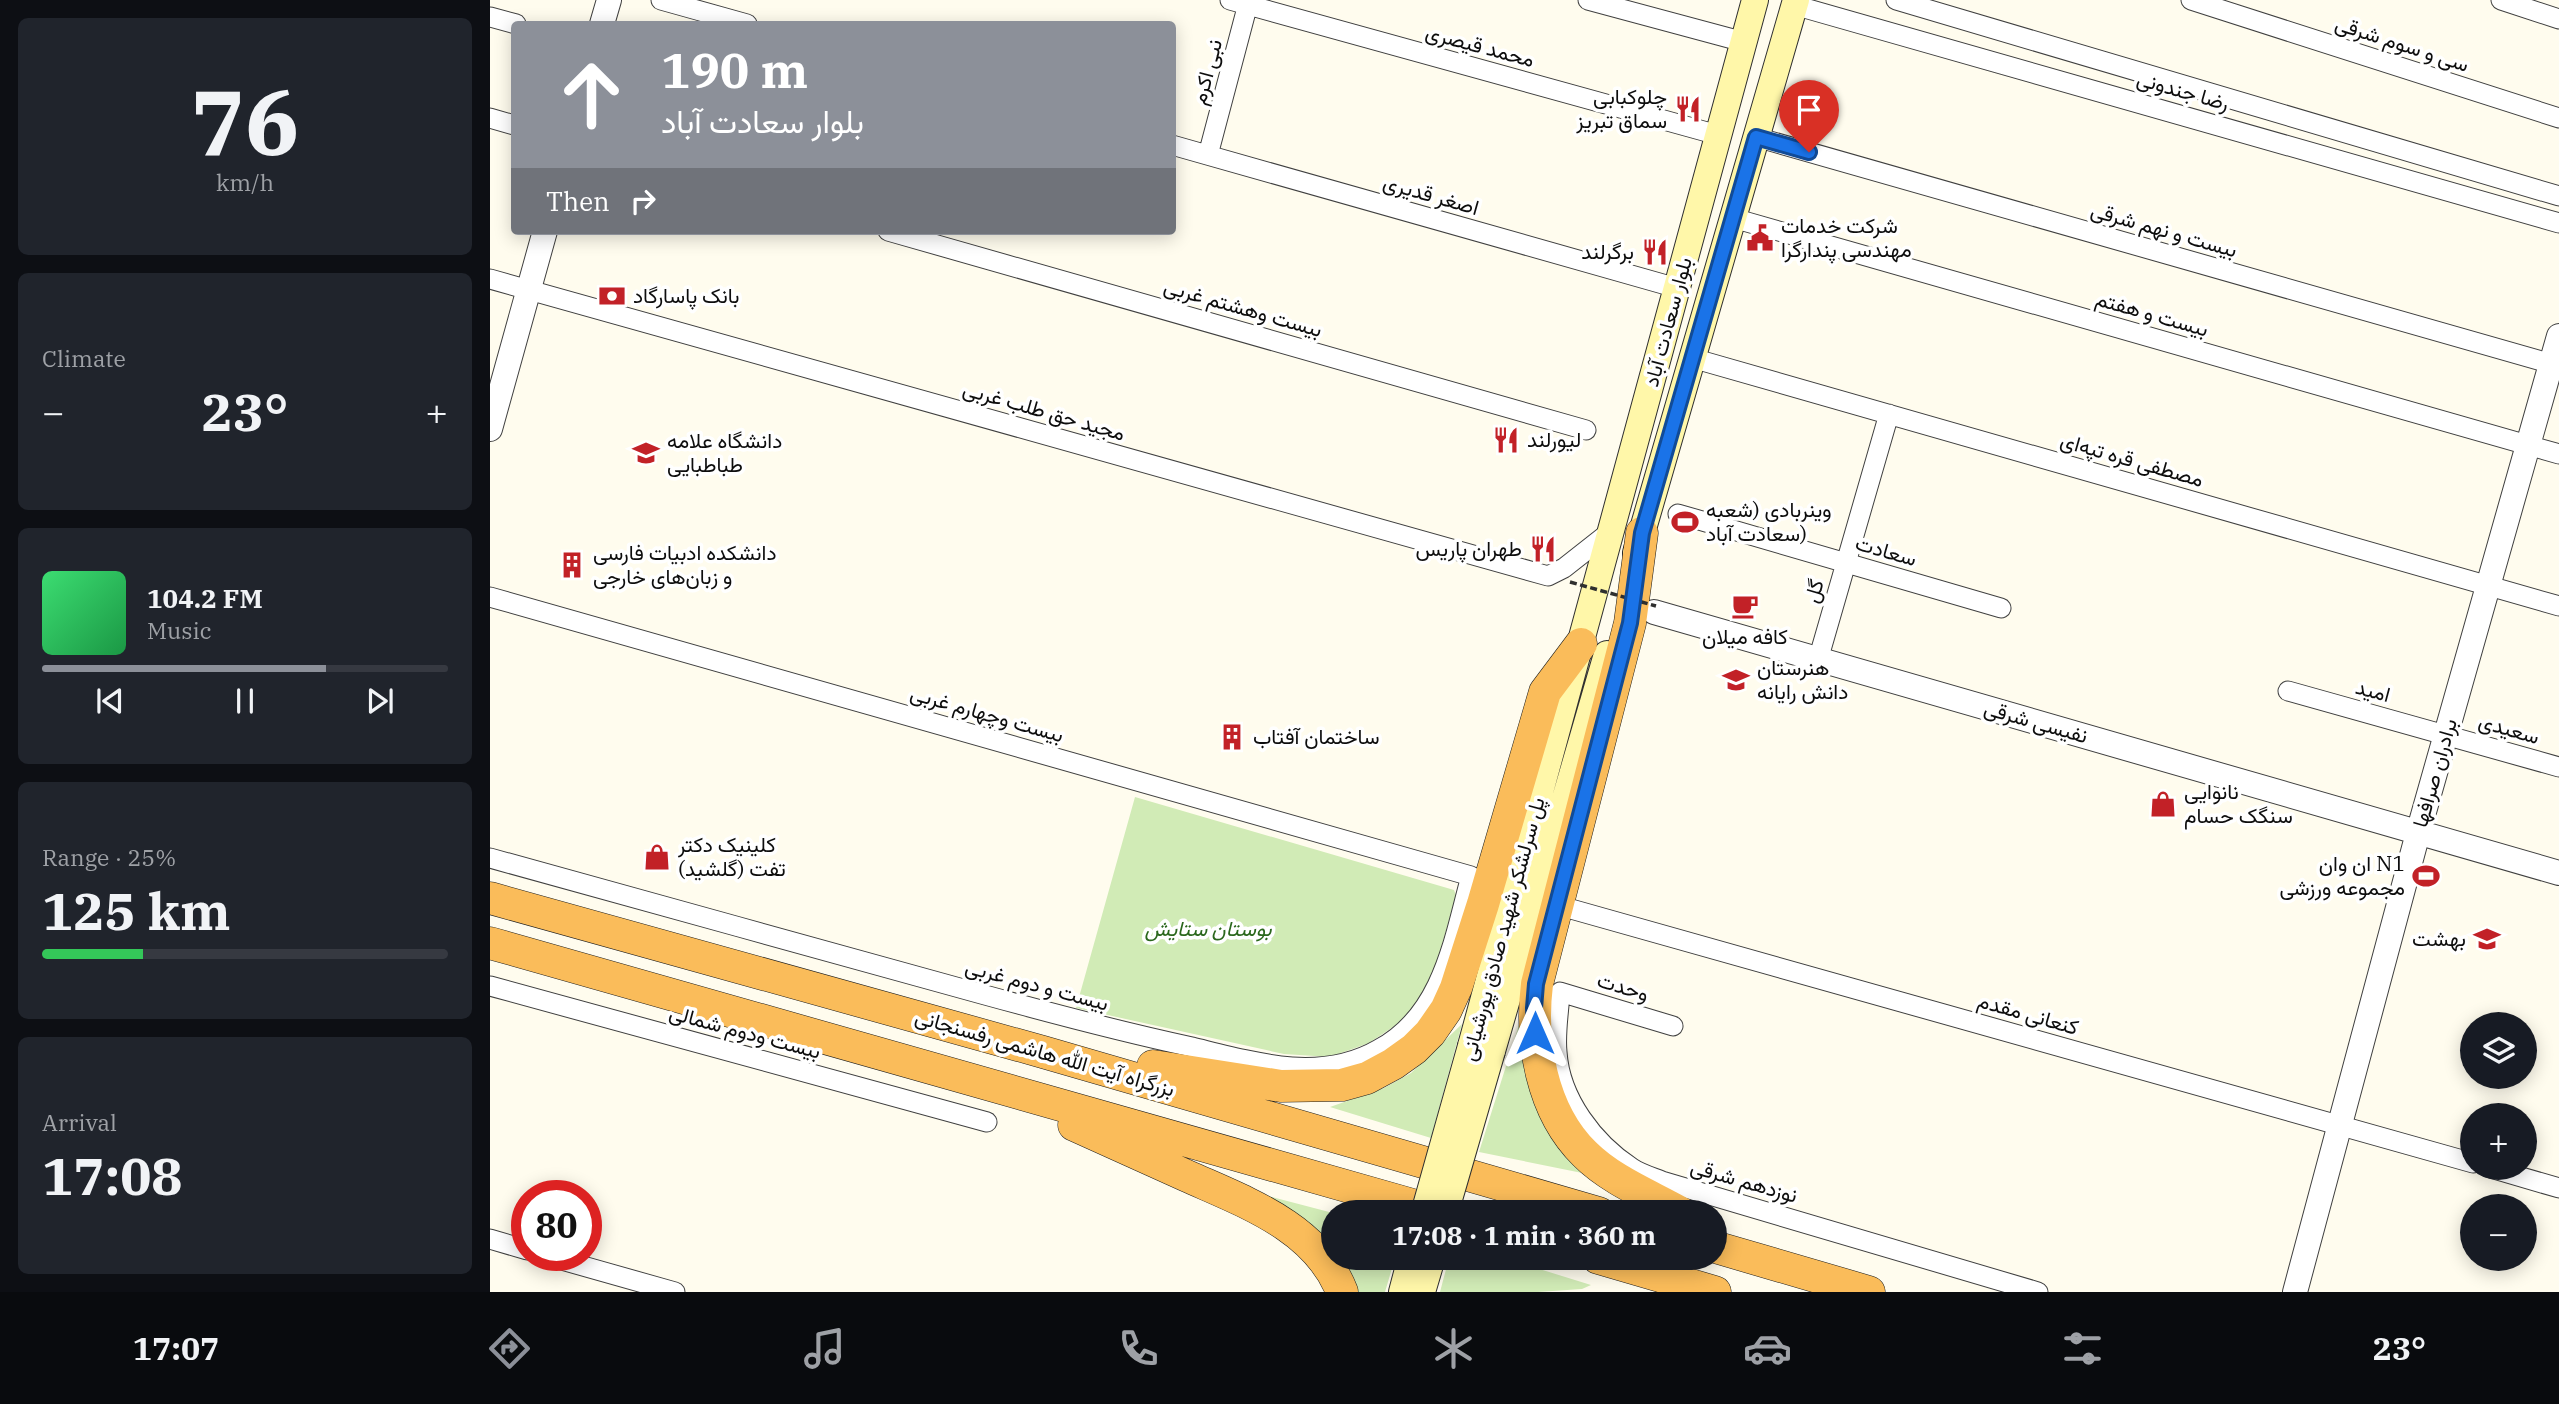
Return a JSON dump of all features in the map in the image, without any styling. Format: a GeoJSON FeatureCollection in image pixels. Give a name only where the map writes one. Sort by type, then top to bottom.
{"type":"FeatureCollection","features":[{"type":"Feature","properties":{"kind":"highway"},"geometry":{"type":"LineString","coordinates":[[1626,532],[1630,623],[1536,984],[1534,1021],[1538,1057],[1552,1104],[1566,1130],[1584,1154],[1609,1173],[1658,1200]]}},
{"type":"Feature","properties":{"kind":"highway"},"geometry":{"type":"LineString","coordinates":[[1043,1052],[1304,1087],[1342,1085],[1367,1078],[1414,1049],[1430,1033],[1446,1010],[1456,988],[1545,692],[1580,644]]}},
{"type":"Feature","properties":{"kind":"highway","name":"بزرگراه آیت الله هاشمی رفسنجانی"},"geometry":{"type":"LineString","coordinates":[[490,898],[1043,1052],[1554,1200]]}},
{"type":"Feature","properties":{"kind":"highway"},"geometry":{"type":"LineString","coordinates":[[490,943],[1397,1200]]}},
{"type":"Feature","properties":{"kind":"highway"},"geometry":{"type":"LineString","coordinates":[[977,1082],[1252,1204],[1305,1241],[1325,1263],[1342,1292]]}},
{"type":"Feature","properties":{"kind":"highway"},"geometry":{"type":"LineString","coordinates":[[1727,1237],[1797,1271]]}},
{"type":"Feature","properties":{"kind":"highway"},"geometry":{"type":"LineString","coordinates":[[1727,1251],[1869,1292]]}},
{"type":"Feature","properties":{"kind":"highway"},"geometry":{"type":"LineString","coordinates":[[1639,1270],[1715,1292]]}},
{"type":"Feature","properties":{"kind":"main road","name":"بلوار سعادت آباد"},"geometry":{"type":"LineString","coordinates":[[1626,532],[1677,288],[1755,0]]}},
{"type":"Feature","properties":{"kind":"main road","name":"بلوار سعادت آباد"},"geometry":{"type":"LineString","coordinates":[[1580,644],[1692,358],[1795,3]]}},
{"type":"Feature","properties":{"kind":"main road","name":"پل سرلشکر شهید صادق پورشیانی"},"geometry":{"type":"LineString","coordinates":[[1429,1200],[1482,1049],[1626,532]]}},
{"type":"Feature","properties":{"kind":"main road","name":"پل سرلشکر شهید صادق پورشیانی"},"geometry":{"type":"LineString","coordinates":[[1446,1200],[1580,644]]}},
{"type":"Feature","properties":{"kind":"street"},"geometry":{"type":"LineString","coordinates":[[603,21],[608,0]]}},
{"type":"Feature","properties":{"kind":"street"},"geometry":{"type":"LineString","coordinates":[[661,0],[736,21]]}},
{"type":"Feature","properties":{"kind":"street"},"geometry":{"type":"LineString","coordinates":[[1588,0],[1744,42]]}},
{"type":"Feature","properties":{"kind":"street","name":"رضا جندونی"},"geometry":{"type":"LineString","coordinates":[[1896,0],[2559,196]]}},
{"type":"Feature","properties":{"kind":"street","name":"سی و سوم شرقی"},"geometry":{"type":"LineString","coordinates":[[2191,0],[2559,118]]}},
{"type":"Feature","properties":{"kind":"street"},"geometry":{"type":"LineString","coordinates":[[2501,0],[2559,19]]}},
{"type":"Feature","properties":{"kind":"street","name":"محمد قیصری"},"geometry":{"type":"LineString","coordinates":[[1243,2],[1718,135]]}},
{"type":"Feature","properties":{"kind":"street","name":"نبی اکرم"},"geometry":{"type":"LineString","coordinates":[[1209,155],[1243,2]]}},
{"type":"Feature","properties":{"kind":"street","name":"رضا جندونی"},"geometry":{"type":"LineString","coordinates":[[1795,3],[2559,223]]}},
{"type":"Feature","properties":{"kind":"street"},"geometry":{"type":"LineString","coordinates":[[490,18],[511,23]]}},
{"type":"Feature","properties":{"kind":"street"},"geometry":{"type":"LineString","coordinates":[[2214,124],[2221,97]]}},
{"type":"Feature","properties":{"kind":"street"},"geometry":{"type":"LineString","coordinates":[[490,118],[511,124]]}},
{"type":"Feature","properties":{"kind":"street","name":"بیست و نهم شرقی"},"geometry":{"type":"LineString","coordinates":[[1756,137],[2555,365]]}},
{"type":"Feature","properties":{"kind":"street","name":"اصغر قدیری"},"geometry":{"type":"LineString","coordinates":[[1176,146],[1677,288]]}},
{"type":"Feature","properties":{"kind":"street","name":"بیست و هفتم"},"geometry":{"type":"LineString","coordinates":[[1733,218],[2559,454]]}},
{"type":"Feature","properties":{"kind":"street"},"geometry":{"type":"LineString","coordinates":[[490,429],[544,235]]}},
{"type":"Feature","properties":{"kind":"street","name":"بیست وهشتم غربی"},"geometry":{"type":"LineString","coordinates":[[902,235],[1586,430]]}},
{"type":"Feature","properties":{"kind":"street","name":"مجید حق طلب غربی"},"geometry":{"type":"LineString","coordinates":[[490,279],[1548,576],[1626,532]]}},
{"type":"Feature","properties":{"kind":"street","name":"برادران صرافها"},"geometry":{"type":"LineString","coordinates":[[2295,1292],[2418,833],[2528,445],[2555,365],[2559,336]]}},
{"type":"Feature","properties":{"kind":"street","name":"مصطفی قره تپه‌ای"},"geometry":{"type":"LineString","coordinates":[[1692,358],[2559,606]]}},
{"type":"Feature","properties":{"kind":"street","name":"گل"},"geometry":{"type":"LineString","coordinates":[[1818,660],[1889,414]]}},
{"type":"Feature","properties":{"kind":"street","name":"سعادت"},"geometry":{"type":"LineString","coordinates":[[1678,514],[2001,608]]}},
{"type":"Feature","properties":{"kind":"street","name":"بیست وچهارم غربی"},"geometry":{"type":"LineString","coordinates":[[490,597],[1471,876]]}},
{"type":"Feature","properties":{"kind":"street","name":"نفیسی شرقی"},"geometry":{"type":"LineString","coordinates":[[1655,609],[1818,660],[2559,873]]}},
{"type":"Feature","properties":{"kind":"street","name":"امید"},"geometry":{"type":"LineString","coordinates":[[2288,691],[2446,734]]}},
{"type":"Feature","properties":{"kind":"street","name":"سعیدی"},"geometry":{"type":"LineString","coordinates":[[2446,734],[2559,767]]}},
{"type":"Feature","properties":{"kind":"street","name":"بیست و دوم غربی"},"geometry":{"type":"LineString","coordinates":[[490,858],[1100,1027],[1292,1067],[1326,1066],[1354,1060],[1381,1049],[1407,1028],[1431,1000],[1442,978],[1471,876]]}},
{"type":"Feature","properties":{"kind":"street","name":"کنعانی مقدم"},"geometry":{"type":"LineString","coordinates":[[1571,909],[2460,1159]]}},
{"type":"Feature","properties":{"kind":"street","name":"بیست ودوم شمالی"},"geometry":{"type":"LineString","coordinates":[[490,986],[987,1122]]}},
{"type":"Feature","properties":{"kind":"street","name":"وحدت"},"geometry":{"type":"LineString","coordinates":[[1560,992],[1673,1026]]}},
{"type":"Feature","properties":{"kind":"street","name":"نوزدهم شرقی"},"geometry":{"type":"LineString","coordinates":[[1560,992],[1556,1051],[1561,1078],[1574,1107],[1593,1132],[1611,1152],[1634,1170],[1662,1181],[2038,1292]]}},
{"type":"Feature","properties":{"kind":"street"},"geometry":{"type":"LineString","coordinates":[[2532,1180],[2559,1188]]}},
{"type":"Feature","properties":{"kind":"street"},"geometry":{"type":"LineString","coordinates":[[490,1239],[511,1245]]}},
{"type":"Feature","properties":{"kind":"street"},"geometry":{"type":"LineString","coordinates":[[601,1271],[675,1292]]}},
{"type":"Feature","properties":{"kind":"path"},"geometry":{"type":"LineString","coordinates":[[1570,582],[1655,609]]}},
{"type":"Feature","properties":{"kind":"green space","name":"بوستان ستایش"},"geometry":{"type":"Polygon","coordinates":[[[1135,797],[1454,890],[1456,895],[1431,984],[1405,1019],[1369,1043],[1330,1057],[1284,1054],[1076,1008],[1135,797]]]}},
{"type":"Feature","properties":{"kind":"green space"},"geometry":{"type":"Polygon","coordinates":[[[1523,1012],[1592,1175],[1479,1152],[1523,1012]]]}},
{"type":"Feature","properties":{"kind":"green space"},"geometry":{"type":"Polygon","coordinates":[[[1462,1024],[1431,1138],[1330,1107],[1384,1088],[1411,1073],[1462,1024]]]}},
{"type":"Feature","properties":{"kind":"green space"},"geometry":{"type":"Polygon","coordinates":[[[1268,1196],[1321,1210],[1321,1248],[1308,1227],[1268,1196]]]}},
{"type":"Feature","properties":{"kind":"green space"},"geometry":{"type":"Polygon","coordinates":[[[1335,1270],[1391,1270],[1385,1292],[1349,1292],[1335,1270]]]}},
{"type":"Feature","properties":{"kind":"green space"},"geometry":{"type":"Polygon","coordinates":[[[1446,1270],[1543,1270],[1591,1285],[1582,1289],[1538,1292],[1440,1292],[1446,1270]]]}},
{"type":"Feature","properties":{"kind":"place","name":"چلوکبابی سماق تبریز"},"geometry":{"type":"Point","coordinates":[1688,109]}},
{"type":"Feature","properties":{"kind":"place","name":"شرکت خدمات مهندسى پندارگرا"},"geometry":{"type":"Point","coordinates":[1760,238]}},
{"type":"Feature","properties":{"kind":"place","name":"برگرلند"},"geometry":{"type":"Point","coordinates":[1655,252]}},
{"type":"Feature","properties":{"kind":"place","name":"بانک پاسارگاد"},"geometry":{"type":"Point","coordinates":[612,296]}},
{"type":"Feature","properties":{"kind":"place","name":"لیورلند"},"geometry":{"type":"Point","coordinates":[1506,440]}},
{"type":"Feature","properties":{"kind":"place","name":"دانشگاه علامه طباطبایی"},"geometry":{"type":"Point","coordinates":[646,453]}},
{"type":"Feature","properties":{"kind":"place","name":"وینربادی (شعبه سعادت آباد)"},"geometry":{"type":"Point","coordinates":[1685,522]}},
{"type":"Feature","properties":{"kind":"place","name":"طهران پاریس"},"geometry":{"type":"Point","coordinates":[1543,549]}},
{"type":"Feature","properties":{"kind":"place","name":"دانشکده ادبیات فارسی و زبان‌های خارجی"},"geometry":{"type":"Point","coordinates":[572,565]}},
{"type":"Feature","properties":{"kind":"place","name":"کافه میلان"},"geometry":{"type":"Point","coordinates":[1745,606]}},
{"type":"Feature","properties":{"kind":"place","name":"هنرستان دانش رایانه"},"geometry":{"type":"Point","coordinates":[1736,680]}},
{"type":"Feature","properties":{"kind":"place","name":"ساختمان آفتاب"},"geometry":{"type":"Point","coordinates":[1232,737]}},
{"type":"Feature","properties":{"kind":"place","name":"نانوایی سنگک حسام"},"geometry":{"type":"Point","coordinates":[2163,804]}},
{"type":"Feature","properties":{"kind":"place","name":"کلینیک دکتر تفت (گلشید)"},"geometry":{"type":"Point","coordinates":[657,857]}},
{"type":"Feature","properties":{"kind":"place","name":"ان وان N1 مجموعه ورزشی"},"geometry":{"type":"Point","coordinates":[2426,876]}},
{"type":"Feature","properties":{"kind":"place","name":"بهشت"},"geometry":{"type":"Point","coordinates":[2487,939]}},
{"type":"Feature","properties":{"kind":"route"},"geometry":{"type":"LineString","coordinates":[[1535,1033],[1536,984],[1630,623],[1642,533],[1756,137],[1809,152]]}}]}
